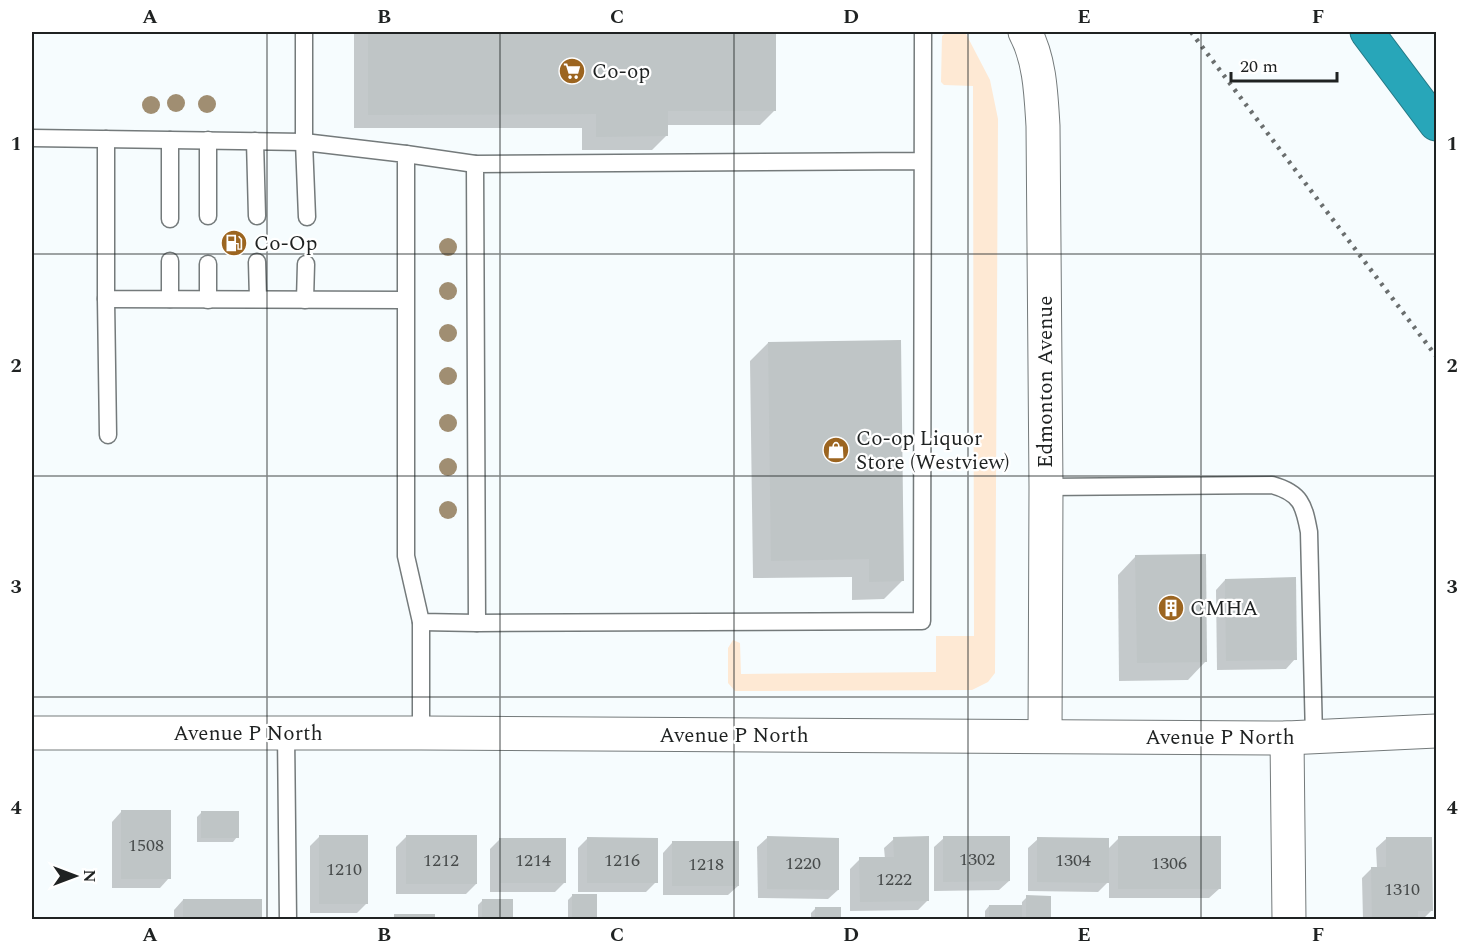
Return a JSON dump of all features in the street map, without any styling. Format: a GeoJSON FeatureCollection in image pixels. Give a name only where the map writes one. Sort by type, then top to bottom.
{"type":"FeatureCollection","features":[{"type":"Feature","properties":{"kind":"highway"},"geometry":{"type":"LineString","coordinates":[[1366,32],[1437,124]]}},
{"type":"Feature","properties":{"kind":"street","name":"Edmonton Avenue"},"geometry":{"type":"LineString","coordinates":[[1025,32],[1031,43],[1041,87],[1043,126],[1046,487],[1045,736]]}},
{"type":"Feature","properties":{"kind":"street","name":"Avenue P North"},"geometry":{"type":"LineString","coordinates":[[32,733],[1301,738],[1437,731]]}},
{"type":"Feature","properties":{"kind":"street"},"geometry":{"type":"LineString","coordinates":[[1289,920],[1301,738]]}},
{"type":"Feature","properties":{"kind":"lane"},"geometry":{"type":"LineString","coordinates":[[304,32],[307,217]]}},
{"type":"Feature","properties":{"kind":"lane"},"geometry":{"type":"LineString","coordinates":[[421,622],[922,621],[923,32]]}},
{"type":"Feature","properties":{"kind":"lane"},"geometry":{"type":"LineString","coordinates":[[32,138],[304,141],[475,164],[922,161]]}},
{"type":"Feature","properties":{"kind":"lane"},"geometry":{"type":"LineString","coordinates":[[106,139],[108,435]]}},
{"type":"Feature","properties":{"kind":"lane"},"geometry":{"type":"LineString","coordinates":[[170,140],[170,219]]}},
{"type":"Feature","properties":{"kind":"lane"},"geometry":{"type":"LineString","coordinates":[[208,140],[208,216]]}},
{"type":"Feature","properties":{"kind":"lane"},"geometry":{"type":"LineString","coordinates":[[255,141],[257,216]]}},
{"type":"Feature","properties":{"kind":"lane"},"geometry":{"type":"LineString","coordinates":[[406,154],[406,556],[421,622],[421,733]]}},
{"type":"Feature","properties":{"kind":"lane"},"geometry":{"type":"LineString","coordinates":[[475,164],[477,623]]}},
{"type":"Feature","properties":{"kind":"lane"},"geometry":{"type":"LineString","coordinates":[[170,261],[170,300]]}},
{"type":"Feature","properties":{"kind":"lane"},"geometry":{"type":"LineString","coordinates":[[257,262],[258,300]]}},
{"type":"Feature","properties":{"kind":"lane"},"geometry":{"type":"LineString","coordinates":[[208,264],[208,300]]}},
{"type":"Feature","properties":{"kind":"lane"},"geometry":{"type":"LineString","coordinates":[[305,300],[306,264]]}},
{"type":"Feature","properties":{"kind":"lane"},"geometry":{"type":"LineString","coordinates":[[106,299],[405,300]]}},
{"type":"Feature","properties":{"kind":"lane"},"geometry":{"type":"LineString","coordinates":[[1046,487],[1272,485],[1286,489],[1296,496],[1305,508],[1309,532],[1301,738]]}},
{"type":"Feature","properties":{"kind":"lane"},"geometry":{"type":"LineString","coordinates":[[286,733],[288,920]]}},
{"type":"Feature","properties":{"kind":"shaded area"},"geometry":{"type":"Polygon","coordinates":[[[947,32],[965,32],[990,80],[998,119],[995,673],[988,682],[972,690],[735,691],[728,683],[728,648],[733,640],[740,643],[741,674],[936,672],[936,636],[974,636],[973,86],[944,85],[941,82],[942,36],[947,32]]]}},
{"type":"Feature","properties":{"kind":"building","name":"Co-op"},"geometry":{"type":"Polygon","coordinates":[[[368,32],[776,32],[776,111],[668,111],[668,136],[596,137],[596,114],[368,115],[368,32]]]}},
{"type":"Feature","properties":{"kind":"building","name":"Co-op Liquor Store (Westview)"},"geometry":{"type":"Polygon","coordinates":[[[901,340],[904,581],[869,582],[869,559],[771,561],[768,342],[901,340]]]}},
{"type":"Feature","properties":{"kind":"building","name":"CMHA"},"geometry":{"type":"Polygon","coordinates":[[[1206,554],[1207,662],[1137,663],[1135,555],[1206,554]]]}},
{"type":"Feature","properties":{"kind":"building"},"geometry":{"type":"Polygon","coordinates":[[[1296,577],[1297,660],[1226,661],[1225,579],[1296,577]]]}},
{"type":"Feature","properties":{"kind":"building"},"geometry":{"type":"Polygon","coordinates":[[[121,810],[171,810],[171,879],[121,879],[121,810]]]}},
{"type":"Feature","properties":{"kind":"building"},"geometry":{"type":"Polygon","coordinates":[[[201,811],[239,811],[239,838],[201,838],[201,811]]]}},
{"type":"Feature","properties":{"kind":"building"},"geometry":{"type":"Polygon","coordinates":[[[319,835],[368,835],[368,904],[319,904],[319,835]]]}},
{"type":"Feature","properties":{"kind":"building"},"geometry":{"type":"Polygon","coordinates":[[[406,835],[477,835],[477,884],[406,884],[406,835]]]}},
{"type":"Feature","properties":{"kind":"building"},"geometry":{"type":"Polygon","coordinates":[[[767,836],[839,838],[839,890],[767,889],[767,836]]]}},
{"type":"Feature","properties":{"kind":"building"},"geometry":{"type":"Polygon","coordinates":[[[929,836],[929,901],[860,902],[859,857],[894,857],[893,837],[929,836]]]}},
{"type":"Feature","properties":{"kind":"building"},"geometry":{"type":"Polygon","coordinates":[[[943,836],[1010,836],[1010,881],[943,882],[943,836]]]}},
{"type":"Feature","properties":{"kind":"building"},"geometry":{"type":"Polygon","coordinates":[[[1118,836],[1221,836],[1221,889],[1118,889],[1118,836]]]}},
{"type":"Feature","properties":{"kind":"building"},"geometry":{"type":"Polygon","coordinates":[[[587,837],[658,838],[658,883],[587,883],[587,837]]]}},
{"type":"Feature","properties":{"kind":"building"},"geometry":{"type":"Polygon","coordinates":[[[1037,837],[1109,838],[1109,883],[1037,882],[1037,837]]]}},
{"type":"Feature","properties":{"kind":"building"},"geometry":{"type":"Polygon","coordinates":[[[1386,837],[1432,837],[1433,911],[1418,911],[1418,920],[1372,920],[1371,867],[1386,867],[1386,837]]]}},
{"type":"Feature","properties":{"kind":"building"},"geometry":{"type":"Polygon","coordinates":[[[499,838],[566,838],[566,883],[500,883],[499,838]]]}},
{"type":"Feature","properties":{"kind":"building"},"geometry":{"type":"Polygon","coordinates":[[[672,841],[739,841],[739,886],[672,886],[672,841]]]}},
{"type":"Feature","properties":{"kind":"building"},"geometry":{"type":"Polygon","coordinates":[[[572,894],[597,894],[597,920],[572,920],[572,894]]]}},
{"type":"Feature","properties":{"kind":"building"},"geometry":{"type":"Polygon","coordinates":[[[1026,895],[1051,896],[1051,920],[1026,920],[1026,895]]]}},
{"type":"Feature","properties":{"kind":"building"},"geometry":{"type":"Polygon","coordinates":[[[183,899],[262,899],[262,920],[183,920],[183,899]]]}},
{"type":"Feature","properties":{"kind":"building"},"geometry":{"type":"Polygon","coordinates":[[[482,899],[513,899],[513,920],[482,920],[482,899]]]}},
{"type":"Feature","properties":{"kind":"building"},"geometry":{"type":"Polygon","coordinates":[[[989,905],[1022,905],[1022,920],[989,920],[989,905]]]}},
{"type":"Feature","properties":{"kind":"building"},"geometry":{"type":"Polygon","coordinates":[[[815,907],[841,907],[841,920],[815,920],[815,907]]]}},
{"type":"Feature","properties":{"kind":"building"},"geometry":{"type":"Polygon","coordinates":[[[394,914],[435,914],[435,920],[394,920],[394,914]]]}},
{"type":"Feature","properties":{"kind":"railway"},"geometry":{"type":"LineString","coordinates":[[1191,32],[1436,356]]}},
{"type":"Feature","properties":{"kind":"place","name":"Co-op"},"geometry":{"type":"Point","coordinates":[572,71]}},
{"type":"Feature","properties":{"kind":"place","name":"Co-Op"},"geometry":{"type":"Point","coordinates":[234,243]}},
{"type":"Feature","properties":{"kind":"place","name":"Co-op Liquor Store (Westview)"},"geometry":{"type":"Point","coordinates":[836,450]}},
{"type":"Feature","properties":{"kind":"place","name":"CMHA"},"geometry":{"type":"Point","coordinates":[1171,608]}}]}
